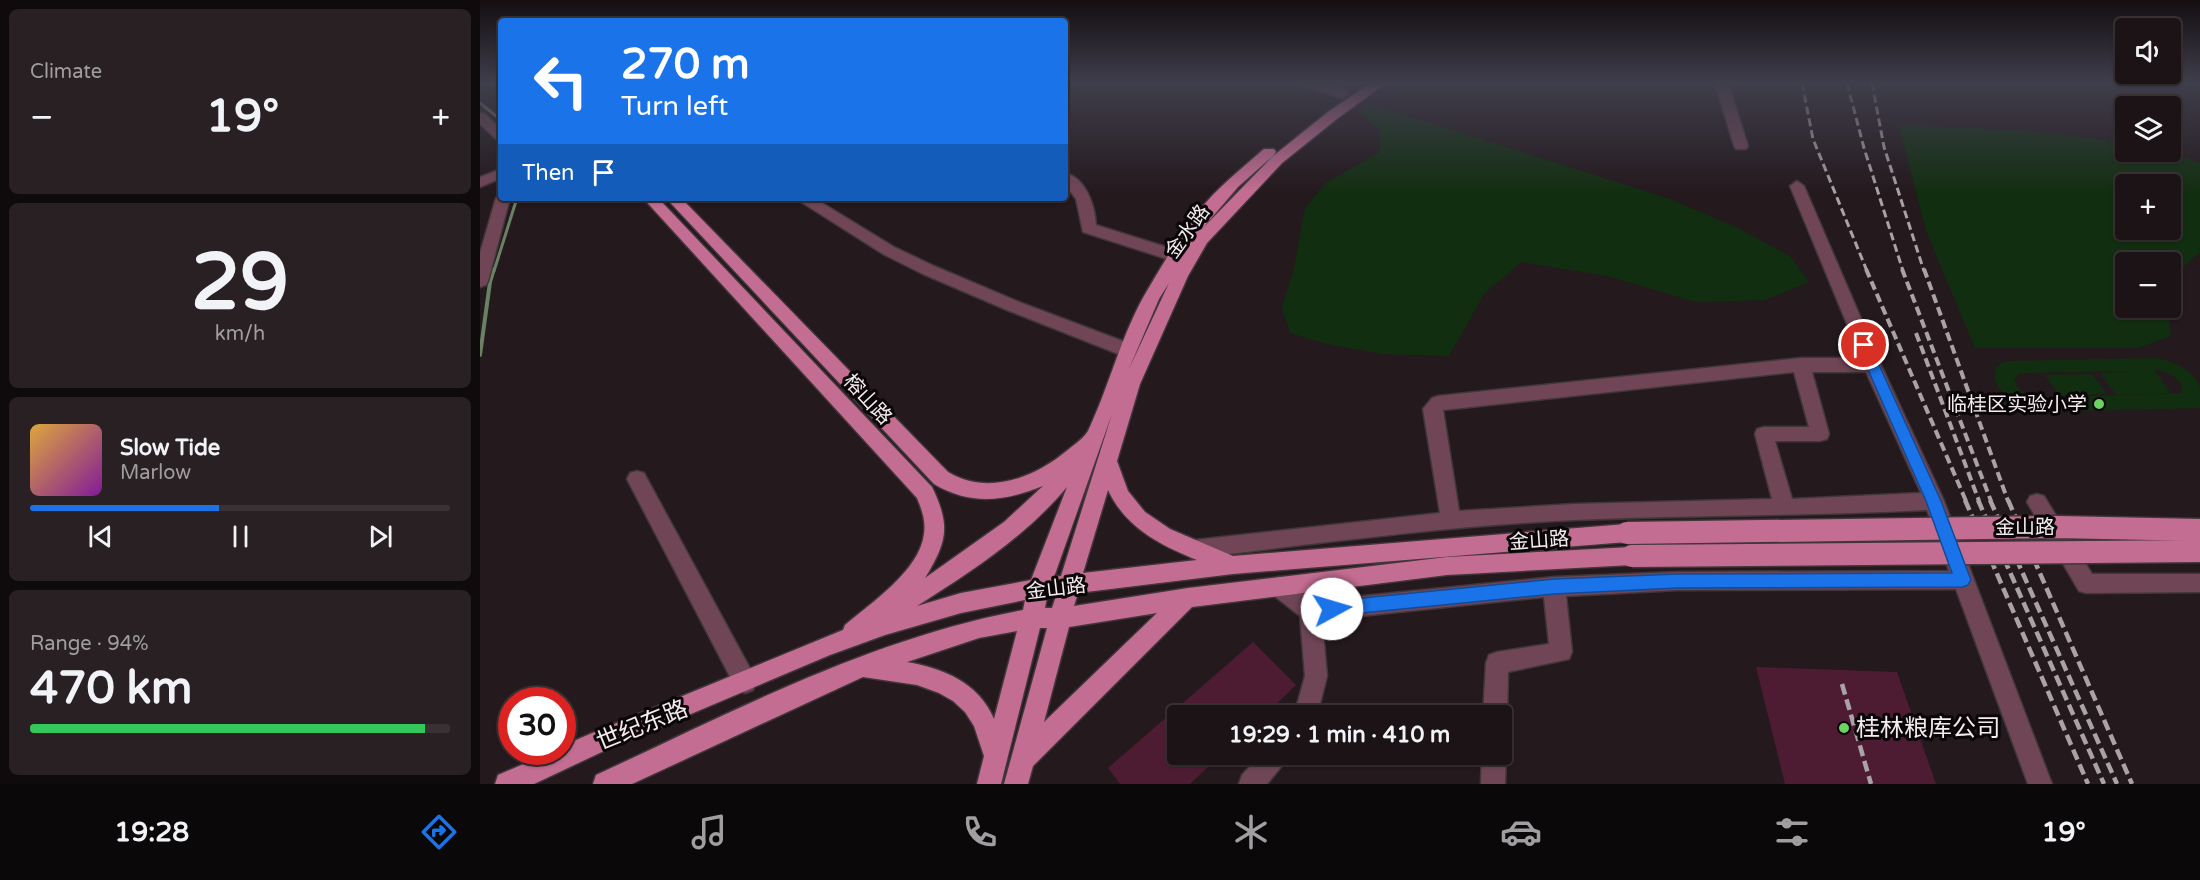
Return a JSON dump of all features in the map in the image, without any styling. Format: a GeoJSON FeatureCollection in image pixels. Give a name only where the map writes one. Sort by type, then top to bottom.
{"type":"FeatureCollection","features":[{"type":"Feature","properties":{"kind":"main road","name":"金水路"},"geometry":{"type":"LineString","coordinates":[[989,784],[995,753],[1039,588],[1127,350],[1151,298],[1203,216],[1233,184],[1308,120]]}},
{"type":"Feature","properties":{"kind":"main road","name":"金水路"},"geometry":{"type":"LineString","coordinates":[[1016,784],[1069,586],[1131,384],[1148,344],[1180,276],[1201,240],[1277,160],[1327,120]]}},
{"type":"Feature","properties":{"kind":"main road","name":"榕山路"},"geometry":{"type":"LineString","coordinates":[[653,201],[925,493],[933,505],[936,529],[927,557],[918,573],[894,597],[843,640]]}},
{"type":"Feature","properties":{"kind":"main road","name":"榕山路"},"geometry":{"type":"LineString","coordinates":[[676,201],[941,478],[953,487],[968,491],[1004,491],[1037,480],[1063,465],[1096,437]]}},
{"type":"Feature","properties":{"kind":"main road"},"geometry":{"type":"LineString","coordinates":[[843,640],[982,552],[1065,476],[1096,437]]}},
{"type":"Feature","properties":{"kind":"main road"},"geometry":{"type":"LineString","coordinates":[[1107,461],[1127,507],[1155,530],[1233,565]]}},
{"type":"Feature","properties":{"kind":"main road","name":"金山路"},"geometry":{"type":"LineString","coordinates":[[843,640],[961,603],[1039,588],[1233,565],[1627,533],[2057,527],[2200,530]]}},
{"type":"Feature","properties":{"kind":"main road","name":"金山路"},"geometry":{"type":"LineString","coordinates":[[861,667],[979,628],[1032,618],[1060,618],[1186,599],[1447,566],[1632,556],[2200,551]]}},
{"type":"Feature","properties":{"kind":"main road"},"geometry":{"type":"LineString","coordinates":[[1021,761],[1186,599]]}},
{"type":"Feature","properties":{"kind":"main road","name":"世纪东路"},"geometry":{"type":"LineString","coordinates":[[507,784],[598,742],[843,640]]}},
{"type":"Feature","properties":{"kind":"main road"},"geometry":{"type":"LineString","coordinates":[[861,667],[906,672],[951,686],[968,699],[981,716],[995,753]]}},
{"type":"Feature","properties":{"kind":"main road","name":"世纪东路"},"geometry":{"type":"LineString","coordinates":[[605,784],[771,706],[861,667]]}},
{"type":"Feature","properties":{"kind":"street"},"geometry":{"type":"LineString","coordinates":[[483,120],[498,133]]}},
{"type":"Feature","properties":{"kind":"street"},"geometry":{"type":"LineString","coordinates":[[1733,120],[1741,146]]}},
{"type":"Feature","properties":{"kind":"street"},"geometry":{"type":"LineString","coordinates":[[480,182],[498,174]]}},
{"type":"Feature","properties":{"kind":"street"},"geometry":{"type":"LineString","coordinates":[[1068,180],[1085,202],[1088,228],[1176,256]]}},
{"type":"Feature","properties":{"kind":"street"},"geometry":{"type":"LineString","coordinates":[[1797,186],[1872,365],[1934,501],[2040,784]]}},
{"type":"Feature","properties":{"kind":"street"},"geometry":{"type":"LineString","coordinates":[[480,280],[502,201]]}},
{"type":"Feature","properties":{"kind":"street"},"geometry":{"type":"LineString","coordinates":[[808,201],[899,256],[1001,302],[1127,350]]}},
{"type":"Feature","properties":{"kind":"street"},"geometry":{"type":"LineString","coordinates":[[1451,520],[1432,409],[1438,403],[1802,365],[1872,365]]}},
{"type":"Feature","properties":{"kind":"street"},"geometry":{"type":"LineString","coordinates":[[1784,507],[1764,434],[1820,434],[1802,365]]}},
{"type":"Feature","properties":{"kind":"street"},"geometry":{"type":"LineString","coordinates":[[637,479],[745,682]]}},
{"type":"Feature","properties":{"kind":"street"},"geometry":{"type":"LineString","coordinates":[[1195,549],[1451,520],[1574,512],[1934,501]]}},
{"type":"Feature","properties":{"kind":"street"},"geometry":{"type":"LineString","coordinates":[[2037,502],[2086,584],[2200,583]]}},
{"type":"Feature","properties":{"kind":"street"},"geometry":{"type":"LineString","coordinates":[[1279,587],[1310,611],[1554,587],[1678,581],[1963,580]]}},
{"type":"Feature","properties":{"kind":"street"},"geometry":{"type":"LineString","coordinates":[[1495,705],[1497,663],[1561,652],[1554,587]]}},
{"type":"Feature","properties":{"kind":"street"},"geometry":{"type":"LineString","coordinates":[[1308,705],[1316,676],[1310,611]]}},
{"type":"Feature","properties":{"kind":"street"},"geometry":{"type":"LineString","coordinates":[[1251,784],[1267,765]]}},
{"type":"Feature","properties":{"kind":"street"},"geometry":{"type":"LineString","coordinates":[[1493,784],[1494,765]]}},
{"type":"Feature","properties":{"kind":"green space"},"geometry":{"type":"Polygon","coordinates":[[[1367,120],[1419,120],[1667,198],[1736,227],[1790,256],[1809,282],[1765,300],[1696,302],[1607,276],[1521,262],[1484,294],[1449,356],[1383,354],[1327,344],[1290,333],[1282,307],[1294,268],[1305,209],[1324,184],[1380,152],[1380,131],[1367,120]]]}},
{"type":"Feature","properties":{"kind":"green space"},"geometry":{"type":"Polygon","coordinates":[[[1899,126],[2012,130],[2068,135],[2115,142],[2115,162],[2181,162],[2181,156],[2200,164],[2200,252],[2181,269],[2181,252],[2115,252],[2115,318],[2168,318],[2171,336],[2138,348],[1975,348],[1926,231],[1899,126]]]}},
{"type":"Feature","properties":{"kind":"green space"},"geometry":{"type":"Polygon","coordinates":[[[2162,359],[2182,367],[2194,376],[2200,388],[2200,408],[2003,413],[1997,398],[2007,397],[1998,387],[1994,375],[1997,366],[2006,361],[2162,359]],[[2154,370],[2171,393],[2116,395],[2100,373],[2139,371],[2020,373],[2014,380],[2020,391],[2036,398],[2181,393],[2182,385],[2176,379],[2170,374],[2154,370]]]}},
{"type":"Feature","properties":{"kind":"green space"},"geometry":{"type":"Polygon","coordinates":[[[2092,374],[2107,394],[2059,395],[2045,375],[2092,374]]]}},
{"type":"Feature","properties":{"kind":"building"},"geometry":{"type":"Polygon","coordinates":[[[1253,642],[1296,685],[1275,705],[1180,705],[1253,642]]]}},
{"type":"Feature","properties":{"kind":"building","name":"桂林粮库公司"},"geometry":{"type":"Polygon","coordinates":[[[1756,667],[1897,672],[1936,784],[1785,784],[1756,667]]]}},
{"type":"Feature","properties":{"kind":"building"},"geometry":{"type":"Polygon","coordinates":[[[1167,717],[1167,765],[1210,765],[1190,784],[1120,784],[1108,768],[1167,717]]]}},
{"type":"Feature","properties":{"kind":"waterway"},"geometry":{"type":"LineString","coordinates":[[494,271],[516,201]]}},
{"type":"Feature","properties":{"kind":"waterway"},"geometry":{"type":"LineString","coordinates":[[480,355],[490,282],[494,269]]}},
{"type":"Feature","properties":{"kind":"railway"},"geometry":{"type":"LineString","coordinates":[[1809,120],[1813,139],[1867,271]]}},
{"type":"Feature","properties":{"kind":"railway"},"geometry":{"type":"LineString","coordinates":[[1857,120],[1903,271]]}},
{"type":"Feature","properties":{"kind":"railway"},"geometry":{"type":"LineString","coordinates":[[1879,120],[1884,147],[1924,271]]}},
{"type":"Feature","properties":{"kind":"railway"},"geometry":{"type":"LineString","coordinates":[[1866,269],[1966,501]]}},
{"type":"Feature","properties":{"kind":"railway"},"geometry":{"type":"LineString","coordinates":[[1902,269],[1991,501]]}},
{"type":"Feature","properties":{"kind":"railway"},"geometry":{"type":"LineString","coordinates":[[1924,269],[2008,501]]}},
{"type":"Feature","properties":{"kind":"railway"},"geometry":{"type":"LineString","coordinates":[[1916,333],[1979,501]]}},
{"type":"Feature","properties":{"kind":"railway"},"geometry":{"type":"LineString","coordinates":[[1965,500],[2088,784]]}},
{"type":"Feature","properties":{"kind":"railway"},"geometry":{"type":"LineString","coordinates":[[1978,500],[2104,784]]}},
{"type":"Feature","properties":{"kind":"railway"},"geometry":{"type":"LineString","coordinates":[[1990,500],[2117,784]]}},
{"type":"Feature","properties":{"kind":"railway"},"geometry":{"type":"LineString","coordinates":[[2008,500],[2132,784]]}},
{"type":"Feature","properties":{"kind":"railway"},"geometry":{"type":"LineString","coordinates":[[1842,684],[1871,784]]}},
{"type":"Feature","properties":{"kind":"place","name":"临桂区实验小学"},"geometry":{"type":"Point","coordinates":[2099,404]}},
{"type":"Feature","properties":{"kind":"place","name":"桂林粮库公司"},"geometry":{"type":"Point","coordinates":[1844,728]}},
{"type":"Feature","properties":{"kind":"route"},"geometry":{"type":"LineString","coordinates":[[1332,609],[1554,587],[1678,581],[1963,580],[1934,501],[1864,345]]}}]}
